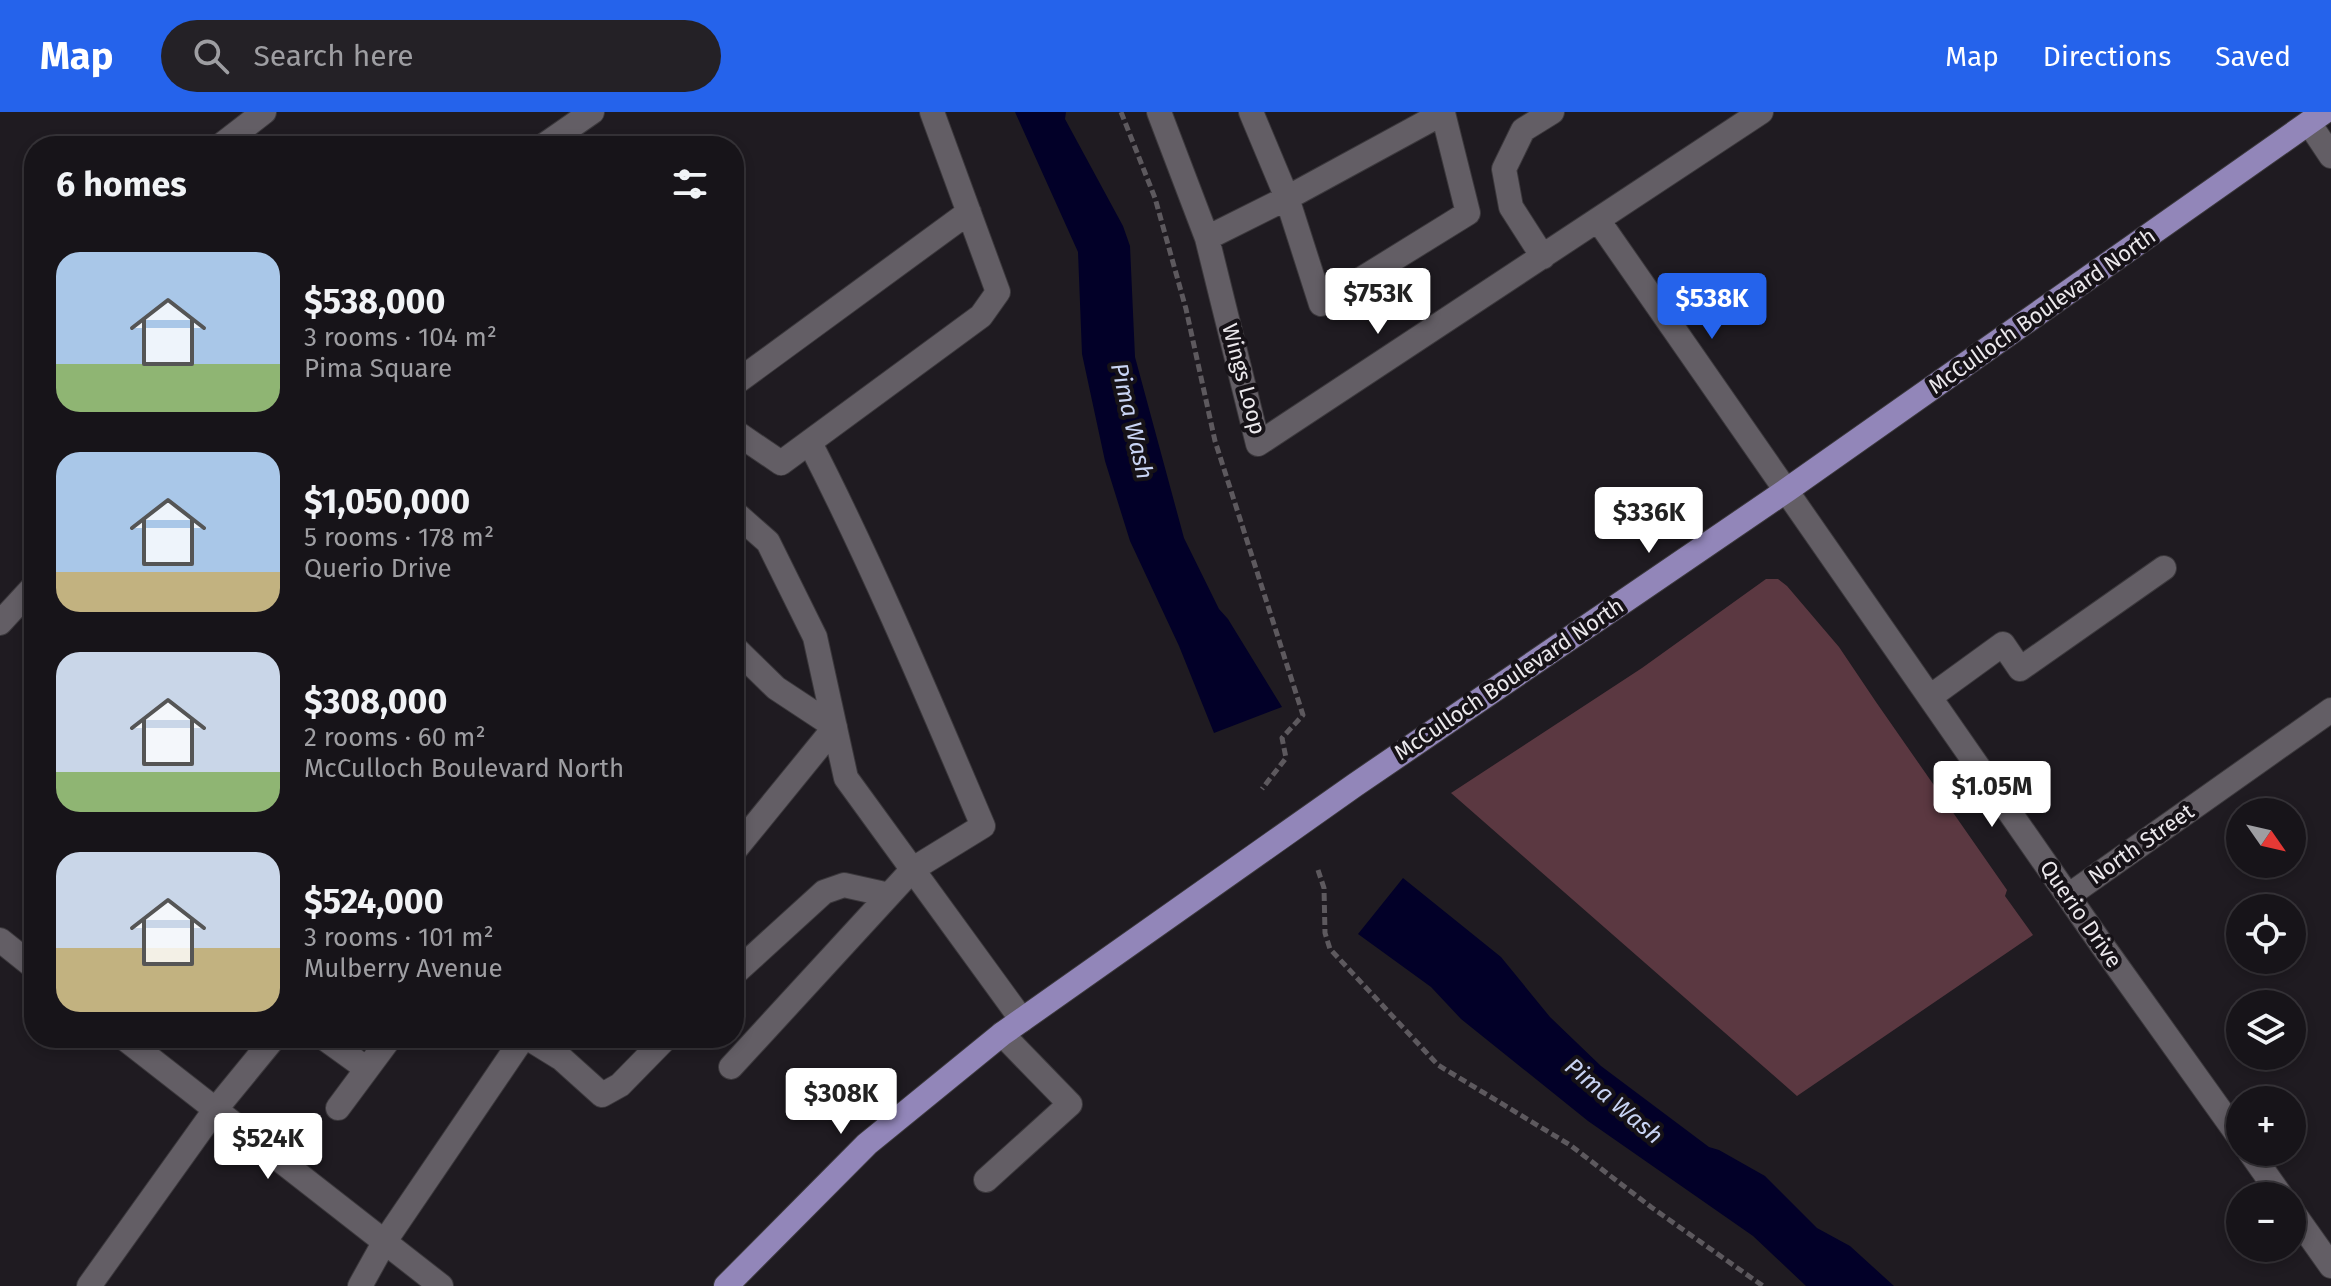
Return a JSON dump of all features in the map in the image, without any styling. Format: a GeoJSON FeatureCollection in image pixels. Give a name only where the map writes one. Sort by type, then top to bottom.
{"type":"FeatureCollection","features":[{"type":"Feature","properties":{"kind":"main road","name":"McCulloch Boulevard North"},"geometry":{"type":"LineString","coordinates":[[726,1286],[867,1144],[1002,1034],[1342,794],[1787,490],[2316,117]]}},
{"type":"Feature","properties":{"kind":"street"},"geometry":{"type":"LineString","coordinates":[[233,136],[264,112]]}},
{"type":"Feature","properties":{"kind":"street"},"geometry":{"type":"LineString","coordinates":[[557,136],[592,112]]}},
{"type":"Feature","properties":{"kind":"street"},"geometry":{"type":"LineString","coordinates":[[744,438],[781,463],[981,316],[998,292],[932,112]]}},
{"type":"Feature","properties":{"kind":"street","name":"Wings Loop"},"geometry":{"type":"LineString","coordinates":[[1159,112],[1207,238],[1258,444],[1761,112]]}},
{"type":"Feature","properties":{"kind":"street"},"geometry":{"type":"LineString","coordinates":[[1207,238],[1287,198],[1444,113],[1468,213],[1321,304],[1287,198],[1251,112]]}},
{"type":"Feature","properties":{"kind":"street"},"geometry":{"type":"LineString","coordinates":[[1543,257],[1511,207],[1504,169],[1523,130],[1552,112]]}},
{"type":"Feature","properties":{"kind":"street"},"geometry":{"type":"LineString","coordinates":[[2316,117],[2331,156]]}},
{"type":"Feature","properties":{"kind":"street"},"geometry":{"type":"LineString","coordinates":[[744,377],[969,212]]}},
{"type":"Feature","properties":{"kind":"street","name":"Querio Drive"},"geometry":{"type":"LineString","coordinates":[[1598,220],[2226,1118]]}},
{"type":"Feature","properties":{"kind":"street"},"geometry":{"type":"LineString","coordinates":[[731,1067],[913,869],[983,826],[891,609],[810,443]]}},
{"type":"Feature","properties":{"kind":"street"},"geometry":{"type":"LineString","coordinates":[[744,521],[768,542],[815,637],[846,778],[1022,1020]]}},
{"type":"Feature","properties":{"kind":"street"},"geometry":{"type":"LineString","coordinates":[[1930,697],[2003,644],[2020,669],[2164,568]]}},
{"type":"Feature","properties":{"kind":"street"},"geometry":{"type":"LineString","coordinates":[[0,623],[24,597]]}},
{"type":"Feature","properties":{"kind":"street"},"geometry":{"type":"LineString","coordinates":[[744,657],[776,688],[835,727]]}},
{"type":"Feature","properties":{"kind":"street","name":"North Street"},"geometry":{"type":"LineString","coordinates":[[2068,896],[2331,710]]}},
{"type":"Feature","properties":{"kind":"street"},"geometry":{"type":"LineString","coordinates":[[744,839],[835,727]]}},
{"type":"Feature","properties":{"kind":"street"},"geometry":{"type":"LineString","coordinates":[[744,965],[824,892],[844,885],[889,895]]}},
{"type":"Feature","properties":{"kind":"street"},"geometry":{"type":"LineString","coordinates":[[0,940],[24,959]]}},
{"type":"Feature","properties":{"kind":"street"},"geometry":{"type":"LineString","coordinates":[[986,1180],[1070,1104],[1002,1034]]}},
{"type":"Feature","properties":{"kind":"street"},"geometry":{"type":"LineString","coordinates":[[137,1048],[441,1286]]}},
{"type":"Feature","properties":{"kind":"street"},"geometry":{"type":"LineString","coordinates":[[89,1286],[215,1110],[266,1048]]}},
{"type":"Feature","properties":{"kind":"street"},"geometry":{"type":"LineString","coordinates":[[338,1048],[367,1069]]}},
{"type":"Feature","properties":{"kind":"street"},"geometry":{"type":"LineString","coordinates":[[338,1108],[383,1048]]}},
{"type":"Feature","properties":{"kind":"street"},"geometry":{"type":"LineString","coordinates":[[360,1286],[385,1241],[519,1048]]}},
{"type":"Feature","properties":{"kind":"street"},"geometry":{"type":"LineString","coordinates":[[543,1048],[562,1059],[602,1095],[620,1085],[656,1048]]}},
{"type":"Feature","properties":{"kind":"street"},"geometry":{"type":"LineString","coordinates":[[2306,1231],[2331,1266]]}},
{"type":"Feature","properties":{"kind":"path"},"geometry":{"type":"LineString","coordinates":[[1121,112],[1155,198],[1186,309],[1215,441],[1303,715],[1282,738],[1286,758],[1262,789]]}},
{"type":"Feature","properties":{"kind":"path"},"geometry":{"type":"LineString","coordinates":[[1318,870],[1324,888],[1325,933],[1330,949],[1438,1065],[1570,1145],[1763,1286]]}},
{"type":"Feature","properties":{"kind":"shaded area"},"geometry":{"type":"Polygon","coordinates":[[[1766,579],[1778,579],[1787,586],[1839,647],[2007,890],[2005,896],[2033,935],[1797,1096],[1451,793],[1642,668],[1766,579]]]}},
{"type":"Feature","properties":{"kind":"water","name":"Pima Wash"},"geometry":{"type":"Polygon","coordinates":[[[1015,112],[1066,112],[1065,119],[1123,226],[1130,246],[1135,357],[1184,538],[1219,609],[1282,707],[1214,733],[1179,646],[1130,541],[1105,461],[1082,354],[1078,252],[1015,112]]]}},
{"type":"Feature","properties":{"kind":"water","name":"Pima Wash"},"geometry":{"type":"Polygon","coordinates":[[[1403,878],[1501,957],[1550,1017],[1601,1066],[1709,1147],[1765,1176],[1817,1228],[1850,1246],[1894,1286],[1806,1286],[1753,1236],[1588,1121],[1461,1019],[1431,987],[1358,934],[1403,878]]]}}]}
